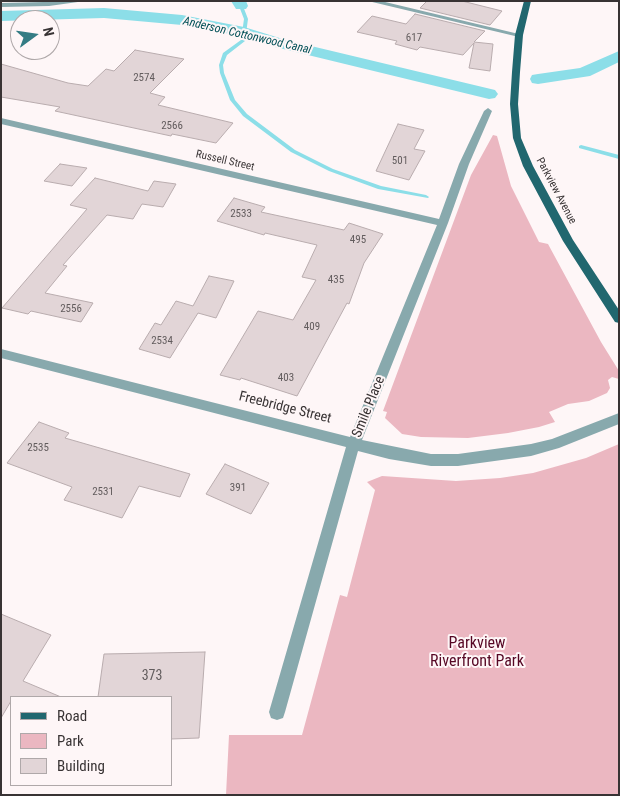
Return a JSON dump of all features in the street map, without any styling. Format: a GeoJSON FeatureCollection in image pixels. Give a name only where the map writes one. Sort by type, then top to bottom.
{"type":"FeatureCollection","features":[{"type":"Feature","properties":{"kind":"main road","name":"Parkview Avenue"},"geometry":{"type":"LineString","coordinates":[[528,1],[519,35],[514,104],[517,138],[528,166],[568,241],[619,319]]}},
{"type":"Feature","properties":{"kind":"street"},"geometry":{"type":"LineString","coordinates":[[1,5],[82,1]]}},
{"type":"Feature","properties":{"kind":"street"},"geometry":{"type":"LineString","coordinates":[[376,2],[519,35]]}},
{"type":"Feature","properties":{"kind":"street","name":"Smile Place"},"geometry":{"type":"LineString","coordinates":[[277,712],[354,443],[443,223],[464,164],[488,111]]}},
{"type":"Feature","properties":{"kind":"street","name":"Russell Street"},"geometry":{"type":"LineString","coordinates":[[1,120],[443,223]]}},
{"type":"Feature","properties":{"kind":"street","name":"Freebridge Street"},"geometry":{"type":"LineString","coordinates":[[1,353],[405,457],[430,460],[458,460],[506,454],[554,444],[619,418]]}},
{"type":"Feature","properties":{"kind":"green space"},"geometry":{"type":"Polygon","coordinates":[[[493,135],[497,136],[511,186],[539,242],[548,244],[601,342],[619,371],[619,379],[612,377],[608,380],[610,388],[607,393],[589,401],[568,404],[549,412],[555,422],[539,427],[468,438],[421,437],[402,434],[385,418],[387,412],[383,411],[471,175],[493,135]]]}},
{"type":"Feature","properties":{"kind":"green space","name":"Parkview Riverfront Park"},"geometry":{"type":"Polygon","coordinates":[[[619,444],[619,795],[226,795],[229,735],[302,735],[340,595],[347,597],[375,490],[367,482],[382,476],[456,481],[500,478],[533,473],[586,458],[619,444]]]}},
{"type":"Feature","properties":{"kind":"building"},"geometry":{"type":"Polygon","coordinates":[[[427,1],[462,1],[502,11],[490,25],[420,8],[427,1]]]}},
{"type":"Feature","properties":{"kind":"building"},"geometry":{"type":"Polygon","coordinates":[[[415,14],[485,31],[474,42],[493,44],[490,71],[469,68],[474,43],[463,55],[420,47],[417,50],[395,44],[397,41],[357,32],[372,16],[406,24],[415,14]]]}},
{"type":"Feature","properties":{"kind":"building"},"geometry":{"type":"Polygon","coordinates":[[[135,50],[184,59],[150,93],[165,97],[158,105],[233,123],[216,143],[172,134],[171,136],[55,111],[60,107],[1,97],[1,64],[68,83],[88,86],[106,69],[114,71],[135,50]]]}},
{"type":"Feature","properties":{"kind":"building"},"geometry":{"type":"Polygon","coordinates":[[[398,124],[424,130],[414,149],[425,151],[409,180],[376,171],[398,124]]]}},
{"type":"Feature","properties":{"kind":"building"},"geometry":{"type":"Polygon","coordinates":[[[60,164],[87,168],[72,186],[44,181],[60,164]]]}},
{"type":"Feature","properties":{"kind":"building"},"geometry":{"type":"Polygon","coordinates":[[[95,178],[148,191],[154,181],[176,184],[163,207],[142,204],[133,219],[107,215],[63,265],[67,266],[45,293],[93,303],[81,322],[31,311],[28,314],[2,308],[87,209],[70,205],[95,178]]]}},
{"type":"Feature","properties":{"kind":"building"},"geometry":{"type":"Polygon","coordinates":[[[234,198],[265,207],[261,212],[344,230],[349,223],[383,234],[364,263],[349,304],[347,303],[297,396],[241,378],[240,380],[220,375],[258,311],[293,320],[316,280],[302,277],[317,245],[265,233],[264,235],[217,221],[234,198]]]}},
{"type":"Feature","properties":{"kind":"building"},"geometry":{"type":"Polygon","coordinates":[[[209,276],[234,281],[216,318],[198,313],[170,358],[139,349],[155,323],[161,325],[176,301],[193,306],[209,276]]]}},
{"type":"Feature","properties":{"kind":"building"},"geometry":{"type":"Polygon","coordinates":[[[39,422],[69,433],[65,438],[190,474],[180,497],[139,486],[122,518],[64,500],[72,487],[7,463],[39,422]]]}},
{"type":"Feature","properties":{"kind":"building"},"geometry":{"type":"Polygon","coordinates":[[[225,464],[269,483],[251,514],[206,494],[225,464]]]}},
{"type":"Feature","properties":{"kind":"building"},"geometry":{"type":"Polygon","coordinates":[[[1,614],[51,635],[23,681],[59,696],[10,696],[10,703],[1,718],[1,614]]]}},
{"type":"Feature","properties":{"kind":"building"},"geometry":{"type":"Polygon","coordinates":[[[205,652],[199,738],[172,739],[172,696],[98,696],[104,654],[205,652]]]}},
{"type":"Feature","properties":{"kind":"waterway"},"geometry":{"type":"LineString","coordinates":[[238,1],[241,6]]}},
{"type":"Feature","properties":{"kind":"waterway"},"geometry":{"type":"LineString","coordinates":[[241,6],[246,19],[243,41],[225,54],[221,65],[222,73],[233,100],[245,115],[293,151],[331,170],[380,188],[426,197]]}},
{"type":"Feature","properties":{"kind":"waterway","name":"Anderson Cottonwood Canal"},"geometry":{"type":"LineString","coordinates":[[1,16],[104,13],[182,20],[244,32],[281,44],[489,94]]}},
{"type":"Feature","properties":{"kind":"waterway","name":"Anderson Cottonwood Canal"},"geometry":{"type":"LineString","coordinates":[[538,79],[584,72],[619,56]]}},
{"type":"Feature","properties":{"kind":"waterway"},"geometry":{"type":"LineString","coordinates":[[581,147],[619,157]]}}]}
